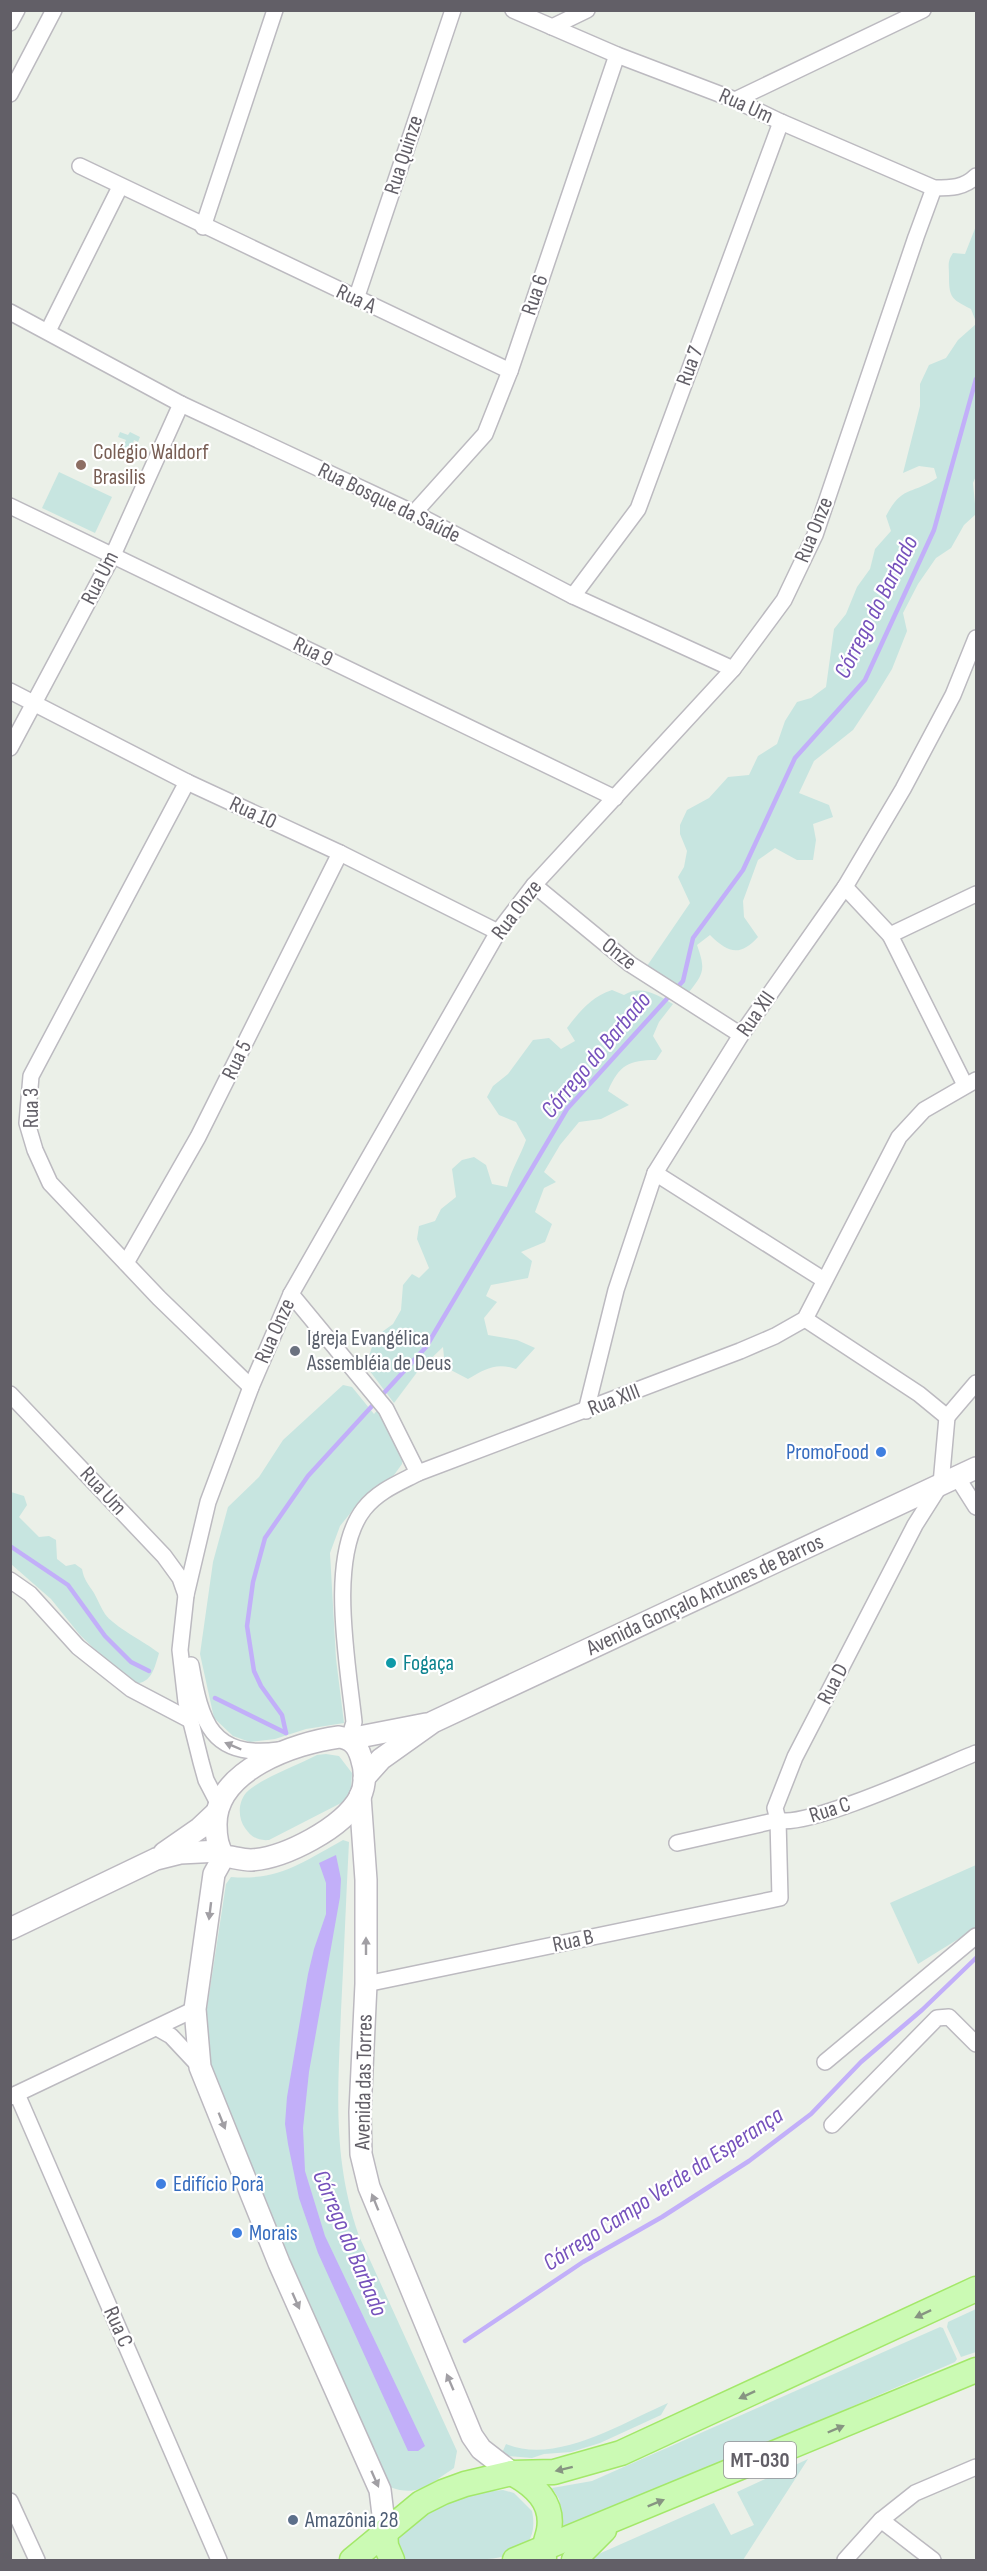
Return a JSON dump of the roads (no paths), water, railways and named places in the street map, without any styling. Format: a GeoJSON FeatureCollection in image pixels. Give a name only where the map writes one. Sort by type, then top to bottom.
{"type":"FeatureCollection","features":[{"type":"Feature","properties":{"kind":"main road","name":"Avenida Gonçalo Antunes de Barros"},"geometry":{"type":"LineString","coordinates":[[156,1859],[180,1853],[222,1853],[252,1860],[300,1845],[339,1821],[381,1759],[433,1722],[976,1468]]}},
{"type":"Feature","properties":{"kind":"main road","name":"Avenida Gonçalo Antunes de Barros"},"geometry":{"type":"LineString","coordinates":[[10,1929],[156,1859],[200,1828],[243,1774],[290,1749],[314,1740],[349,1739],[433,1722]]}},
{"type":"Feature","properties":{"kind":"main road"},"geometry":{"type":"LineString","coordinates":[[349,1739],[359,1751],[362,1787]]}},
{"type":"Feature","properties":{"kind":"main road","name":"Avenida das Torres"},"geometry":{"type":"LineString","coordinates":[[362,1787],[366,1880],[366,1984],[360,2112],[361,2154],[369,2187],[472,2436],[481,2449],[512,2473]]}},
{"type":"Feature","properties":{"kind":"main road"},"geometry":{"type":"LineString","coordinates":[[218,1807],[216,1828],[222,1853],[214,1874],[195,2009],[200,2067],[279,2263],[380,2490],[386,2546],[392,2560]]}},
{"type":"Feature","properties":{"kind":"main road","name":"MT-030"},"geometry":{"type":"LineString","coordinates":[[352,2560],[421,2503],[443,2492],[465,2484],[512,2473],[554,2472],[621,2453],[976,2289]]}},
{"type":"Feature","properties":{"kind":"main road","name":"MT-030"},"geometry":{"type":"LineString","coordinates":[[515,2560],[544,2555],[614,2520],[976,2370]]}},
{"type":"Feature","properties":{"kind":"main road"},"geometry":{"type":"LineString","coordinates":[[512,2473],[530,2483],[543,2497],[548,2513],[549,2528],[544,2555]]}},
{"type":"Feature","properties":{"kind":"main road"},"geometry":{"type":"LineString","coordinates":[[574,2560],[614,2520]]}},
{"type":"Feature","properties":{"kind":"street"},"geometry":{"type":"LineString","coordinates":[[10,94],[54,10]]}},
{"type":"Feature","properties":{"kind":"street"},"geometry":{"type":"LineString","coordinates":[[203,226],[274,10]]}},
{"type":"Feature","properties":{"kind":"street","name":"Rua Quinze"},"geometry":{"type":"LineString","coordinates":[[356,299],[453,10]]}},
{"type":"Feature","properties":{"kind":"street","name":"Rua Um"},"geometry":{"type":"LineString","coordinates":[[513,10],[617,55],[735,100],[934,188],[956,188],[976,176]]}},
{"type":"Feature","properties":{"kind":"street"},"geometry":{"type":"LineString","coordinates":[[552,27],[587,10]]}},
{"type":"Feature","properties":{"kind":"street"},"geometry":{"type":"LineString","coordinates":[[735,100],[923,10]]}},
{"type":"Feature","properties":{"kind":"street","name":"Rua 6"},"geometry":{"type":"LineString","coordinates":[[414,513],[485,434],[510,371],[617,55]]}},
{"type":"Feature","properties":{"kind":"street","name":"Rua 7"},"geometry":{"type":"LineString","coordinates":[[573,596],[638,509],[781,122]]}},
{"type":"Feature","properties":{"kind":"street","name":"Rua A"},"geometry":{"type":"LineString","coordinates":[[80,166],[510,371]]}},
{"type":"Feature","properties":{"kind":"street"},"geometry":{"type":"LineString","coordinates":[[48,331],[120,187]]}},
{"type":"Feature","properties":{"kind":"street","name":"Rua Onze"},"geometry":{"type":"LineString","coordinates":[[218,1807],[206,1780],[190,1720],[180,1650],[186,1595],[208,1502],[250,1387],[291,1294],[498,932],[534,885],[733,669],[784,600],[815,534],[934,188]]}},
{"type":"Feature","properties":{"kind":"street","name":"Rua Bosque da Saúde"},"geometry":{"type":"LineString","coordinates":[[10,312],[181,404],[414,513],[573,596],[733,669]]}},
{"type":"Feature","properties":{"kind":"street","name":"Rua Um"},"geometry":{"type":"LineString","coordinates":[[10,748],[113,555],[181,404]]}},
{"type":"Feature","properties":{"kind":"street","name":"Rua 9"},"geometry":{"type":"LineString","coordinates":[[10,506],[615,798]]}},
{"type":"Feature","properties":{"kind":"street","name":"Rua XII"},"geometry":{"type":"LineString","coordinates":[[586,1411],[615,1290],[655,1173],[741,1035],[845,887],[903,789],[953,695],[976,638]]}},
{"type":"Feature","properties":{"kind":"street","name":"Rua 10"},"geometry":{"type":"LineString","coordinates":[[10,692],[187,782],[498,932]]}},
{"type":"Feature","properties":{"kind":"street","name":"Rua 3"},"geometry":{"type":"LineString","coordinates":[[187,782],[31,1076],[27,1100],[27,1123],[35,1150],[50,1183],[250,1387]]}},
{"type":"Feature","properties":{"kind":"street","name":"Rua 5"},"geometry":{"type":"LineString","coordinates":[[126,1263],[198,1137],[340,854]]}},
{"type":"Feature","properties":{"kind":"street","name":"Onze"},"geometry":{"type":"LineString","coordinates":[[534,885],[630,964],[741,1035]]}},
{"type":"Feature","properties":{"kind":"street"},"geometry":{"type":"LineString","coordinates":[[845,887],[890,935],[971,1082],[924,1110],[899,1137],[805,1318],[918,1394],[947,1417]]}},
{"type":"Feature","properties":{"kind":"street"},"geometry":{"type":"LineString","coordinates":[[890,935],[976,894]]}},
{"type":"Feature","properties":{"kind":"street"},"geometry":{"type":"LineString","coordinates":[[655,1173],[824,1280]]}},
{"type":"Feature","properties":{"kind":"street"},"geometry":{"type":"LineString","coordinates":[[291,1294],[386,1409],[418,1473]]}},
{"type":"Feature","properties":{"kind":"street","name":"Rua XIII"},"geometry":{"type":"LineString","coordinates":[[349,1739],[354,1722],[342,1574],[346,1547],[355,1523],[376,1497],[418,1473],[586,1411],[775,1336],[805,1318]]}},
{"type":"Feature","properties":{"kind":"street"},"geometry":{"type":"LineString","coordinates":[[976,1383],[947,1417],[949,1480],[976,1507]]}},
{"type":"Feature","properties":{"kind":"street","name":"Rua Um"},"geometry":{"type":"LineString","coordinates":[[10,1394],[164,1556],[180,1578],[186,1595]]}},
{"type":"Feature","properties":{"kind":"street","name":"Rua D"},"geometry":{"type":"LineString","coordinates":[[780,1898],[778,1820],[775,1808],[795,1757],[915,1525],[949,1480]]}},
{"type":"Feature","properties":{"kind":"street"},"geometry":{"type":"LineString","coordinates":[[10,1580],[36,1600],[78,1647],[131,1689],[190,1720]]}},
{"type":"Feature","properties":{"kind":"street","name":"Rua Onze"},"geometry":{"type":"LineString","coordinates":[[182,1627],[202,1714],[213,1733],[229,1746],[251,1752],[290,1749]]}},
{"type":"Feature","properties":{"kind":"street","name":"Rua C"},"geometry":{"type":"LineString","coordinates":[[677,1843],[778,1820],[793,1822],[842,1808],[976,1753]]}},
{"type":"Feature","properties":{"kind":"street","name":"Rua B"},"geometry":{"type":"LineString","coordinates":[[366,1984],[780,1898]]}},
{"type":"Feature","properties":{"kind":"street"},"geometry":{"type":"LineString","coordinates":[[825,2062],[976,1936]]}},
{"type":"Feature","properties":{"kind":"street"},"geometry":{"type":"LineString","coordinates":[[14,2096],[195,2009]]}},
{"type":"Feature","properties":{"kind":"street"},"geometry":{"type":"LineString","coordinates":[[832,2125],[937,2018],[949,2017],[974,2037]]}},
{"type":"Feature","properties":{"kind":"street"},"geometry":{"type":"LineString","coordinates":[[157,2028],[171,2036],[200,2067]]}},
{"type":"Feature","properties":{"kind":"street","name":"Rua C"},"geometry":{"type":"LineString","coordinates":[[14,2096],[219,2560]]}},
{"type":"Feature","properties":{"kind":"street"},"geometry":{"type":"LineString","coordinates":[[845,2560],[880,2520],[915,2493],[976,2467]]}},
{"type":"Feature","properties":{"kind":"street"},"geometry":{"type":"LineString","coordinates":[[10,2501],[37,2560]]}},
{"type":"Feature","properties":{"kind":"street"},"geometry":{"type":"LineString","coordinates":[[880,2520],[933,2560]]}},
{"type":"Feature","properties":{"kind":"waterway","name":"Córrego do Barbado"},"geometry":{"type":"LineString","coordinates":[[286,1733],[282,1715],[261,1686],[254,1671],[247,1626],[253,1582],[265,1538],[308,1476],[426,1347],[567,1109],[683,981],[693,938],[743,870],[795,758],[865,680],[934,530],[976,379]]}},
{"type":"Feature","properties":{"kind":"waterway"},"geometry":{"type":"LineString","coordinates":[[10,1546],[68,1585],[105,1636],[131,1662],[149,1671]]}},
{"type":"Feature","properties":{"kind":"waterway"},"geometry":{"type":"LineString","coordinates":[[215,1698],[286,1733]]}},
{"type":"Feature","properties":{"kind":"waterway","name":"Córrego Campo Verde da Esperança"},"geometry":{"type":"LineString","coordinates":[[465,2341],[583,2262],[662,2217],[749,2161],[811,2114],[861,2062],[922,2010],[976,1958]]}},
{"type":"Feature","properties":{"kind":"place","name":"Colégio Waldorf Brasilis"},"geometry":{"type":"Point","coordinates":[81,465]}},
{"type":"Feature","properties":{"kind":"place","name":"Igreja Evangélica Assembléia de Deus"},"geometry":{"type":"Point","coordinates":[295,1351]}},
{"type":"Feature","properties":{"kind":"place","name":"PromoFood"},"geometry":{"type":"Point","coordinates":[881,1452]}},
{"type":"Feature","properties":{"kind":"place","name":"Fogaça"},"geometry":{"type":"Point","coordinates":[391,1663]}},
{"type":"Feature","properties":{"kind":"place","name":"Edifício Porã"},"geometry":{"type":"Point","coordinates":[161,2184]}},
{"type":"Feature","properties":{"kind":"place","name":"Morais"},"geometry":{"type":"Point","coordinates":[237,2233]}},
{"type":"Feature","properties":{"kind":"place","name":"Amazônia 28"},"geometry":{"type":"Point","coordinates":[293,2520]}}]}
